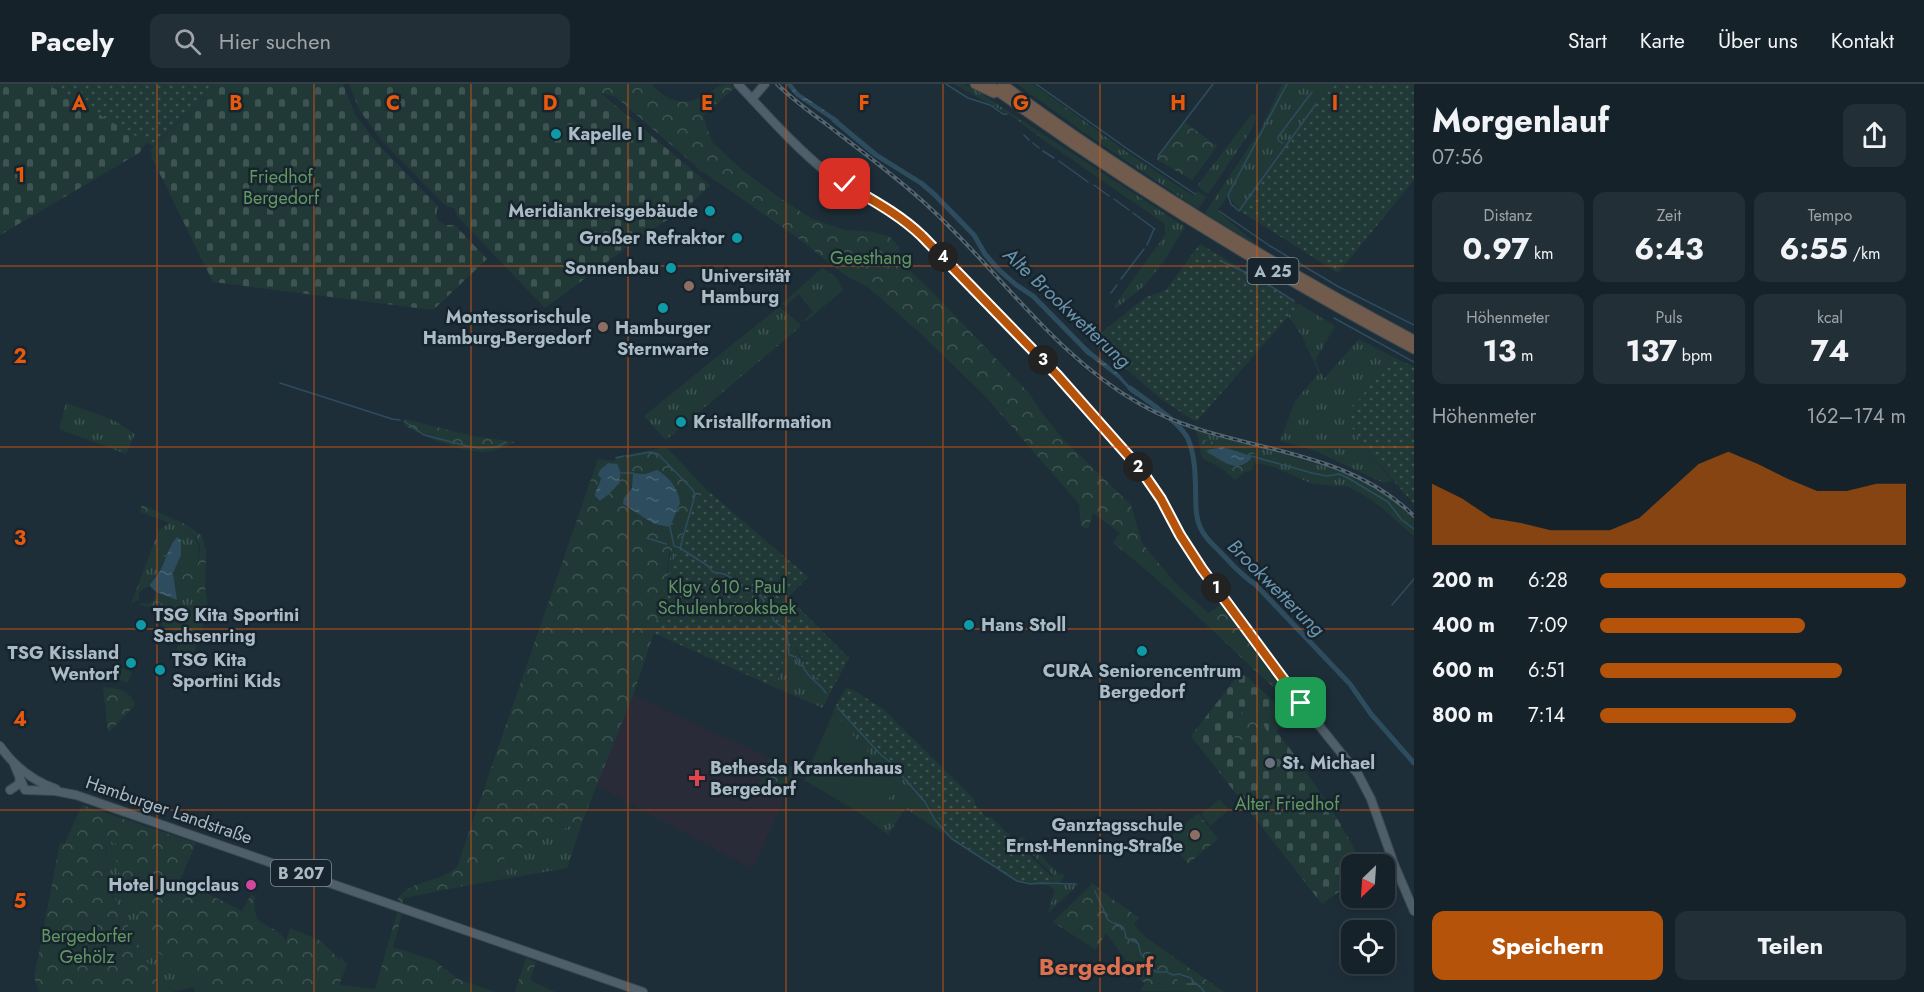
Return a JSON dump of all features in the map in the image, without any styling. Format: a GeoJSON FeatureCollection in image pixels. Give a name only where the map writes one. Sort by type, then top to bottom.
{"type":"FeatureCollection","features":[{"type":"Feature","properties":{"kind":"highway"},"geometry":{"type":"LineString","coordinates":[[975,84],[1016,99]]}},
{"type":"Feature","properties":{"kind":"highway","name":"A 25"},"geometry":{"type":"LineString","coordinates":[[988,84],[1016,99],[1194,214],[1323,291],[1414,340]]}},
{"type":"Feature","properties":{"kind":"highway","name":"A 25"},"geometry":{"type":"LineString","coordinates":[[1002,84],[1016,99],[1137,187],[1309,292],[1414,349]]}},
{"type":"Feature","properties":{"kind":"highway"},"geometry":{"type":"LineString","coordinates":[[1007,84],[1016,99]]}},
{"type":"Feature","properties":{"kind":"main road"},"geometry":{"type":"LineString","coordinates":[[738,84],[829,174],[908,222],[1057,375],[1141,470],[1161,499],[1202,569],[1301,703],[1358,774],[1371,799],[1394,864],[1414,911]]}},
{"type":"Feature","properties":{"kind":"main road"},"geometry":{"type":"LineString","coordinates":[[752,99],[765,84]]}},
{"type":"Feature","properties":{"kind":"main road","name":"B 207"},"geometry":{"type":"LineString","coordinates":[[0,746],[25,775],[64,792]]}},
{"type":"Feature","properties":{"kind":"main road"},"geometry":{"type":"LineString","coordinates":[[10,790],[19,784],[25,775]]}},
{"type":"Feature","properties":{"kind":"main road","name":"Hamburger Landstraße"},"geometry":{"type":"LineString","coordinates":[[25,775],[26,790],[64,792],[101,804],[643,992]]}},
{"type":"Feature","properties":{"kind":"shaded area","name":"Bethesda Krankenhaus Bergedorf"},"geometry":{"type":"Polygon","coordinates":[[[633,695],[798,771],[752,869],[596,785],[633,695]]]}},
{"type":"Feature","properties":{"kind":"green space"},"geometry":{"type":"Polygon","coordinates":[[[0,84],[47,84],[147,142],[139,153],[0,235],[0,84]]]}},
{"type":"Feature","properties":{"kind":"green space"},"geometry":{"type":"Polygon","coordinates":[[[47,84],[218,84],[153,146],[47,84]]]}},
{"type":"Feature","properties":{"kind":"green space","name":"Friedhof Bergedorf"},"geometry":{"type":"Polygon","coordinates":[[[218,84],[343,84],[355,115],[377,143],[438,206],[436,215],[438,221],[445,225],[455,225],[487,259],[433,310],[213,282],[152,158],[151,149],[218,84]]]}},
{"type":"Feature","properties":{"kind":"green space"},"geometry":{"type":"Polygon","coordinates":[[[349,84],[590,84],[710,185],[691,204],[638,239],[545,308],[457,216],[454,208],[446,206],[382,141],[360,111],[349,84]]]}},
{"type":"Feature","properties":{"kind":"green space","name":"Geesthang"},"geometry":{"type":"Polygon","coordinates":[[[590,84],[651,84],[663,95],[683,102],[698,99],[719,86],[730,84],[734,88],[703,116],[712,142],[742,170],[812,219],[845,230],[873,232],[890,237],[899,247],[900,261],[1029,393],[1062,438],[1131,505],[1142,543],[1175,583],[1208,613],[1221,605],[1293,704],[1160,582],[1113,543],[1120,533],[1093,513],[1088,529],[1081,526],[1079,504],[986,397],[918,331],[868,287],[845,275],[798,238],[699,169],[616,97],[601,93],[590,84]]]}},
{"type":"Feature","properties":{"kind":"green space"},"geometry":{"type":"Polygon","coordinates":[[[954,84],[964,84],[977,91],[1185,227],[1162,264],[1143,287],[1115,309],[1115,305],[1165,235],[1165,224],[1015,118],[954,84]]]}},
{"type":"Feature","properties":{"kind":"green space"},"geometry":{"type":"Polygon","coordinates":[[[1017,84],[1033,84],[1128,153],[1193,196],[1197,191],[1206,197],[1198,209],[1017,84]]]}},
{"type":"Feature","properties":{"kind":"green space"},"geometry":{"type":"Polygon","coordinates":[[[1282,84],[1331,84],[1240,211],[1228,195],[1217,211],[1260,247],[1205,213],[1261,129],[1282,84]]]}},
{"type":"Feature","properties":{"kind":"green space"},"geometry":{"type":"Polygon","coordinates":[[[1331,84],[1414,84],[1414,180],[1338,273],[1240,211],[1331,84]]]}},
{"type":"Feature","properties":{"kind":"green space"},"geometry":{"type":"Polygon","coordinates":[[[1252,114],[1257,116],[1252,129],[1208,194],[1197,186],[1252,114]]]}},
{"type":"Feature","properties":{"kind":"green space"},"geometry":{"type":"Polygon","coordinates":[[[1184,122],[1217,146],[1192,180],[1156,159],[1184,122]]]}},
{"type":"Feature","properties":{"kind":"green space"},"geometry":{"type":"Polygon","coordinates":[[[1200,244],[1298,305],[1197,421],[1161,399],[1092,340],[1146,297],[1166,290],[1200,244]]]}},
{"type":"Feature","properties":{"kind":"green space"},"geometry":{"type":"Polygon","coordinates":[[[822,268],[835,276],[843,290],[806,321],[803,321],[813,312],[799,294],[785,306],[782,304],[822,268]]]}},
{"type":"Feature","properties":{"kind":"green space"},"geometry":{"type":"Polygon","coordinates":[[[1299,304],[1335,326],[1315,361],[1324,379],[1359,339],[1393,357],[1345,417],[1366,449],[1392,481],[1384,483],[1313,450],[1280,441],[1295,401],[1319,373],[1301,334],[1288,316],[1299,304]]]}},
{"type":"Feature","properties":{"kind":"green space"},"geometry":{"type":"Polygon","coordinates":[[[779,307],[800,324],[800,327],[666,440],[644,416],[779,307]]]}},
{"type":"Feature","properties":{"kind":"green space"},"geometry":{"type":"Polygon","coordinates":[[[1393,357],[1414,367],[1414,504],[1366,449],[1345,417],[1393,357]]]}},
{"type":"Feature","properties":{"kind":"green space"},"geometry":{"type":"Polygon","coordinates":[[[66,403],[113,420],[135,434],[126,454],[59,429],[66,403]]]}},
{"type":"Feature","properties":{"kind":"green space"},"geometry":{"type":"Polygon","coordinates":[[[405,419],[472,436],[515,442],[493,451],[472,451],[423,435],[404,425],[405,419]]]}},
{"type":"Feature","properties":{"kind":"green space"},"geometry":{"type":"Polygon","coordinates":[[[1196,430],[1346,472],[1393,500],[1414,519],[1414,536],[1381,507],[1347,486],[1310,483],[1274,467],[1255,463],[1254,453],[1198,438],[1196,430]]]}},
{"type":"Feature","properties":{"kind":"green space"},"geometry":{"type":"Polygon","coordinates":[[[1198,438],[1254,453],[1255,463],[1252,470],[1245,472],[1235,480],[1223,469],[1202,458],[1198,438]]]}},
{"type":"Feature","properties":{"kind":"green space"},"geometry":{"type":"Polygon","coordinates":[[[666,447],[707,490],[700,496],[687,522],[680,544],[669,555],[667,568],[669,578],[654,633],[633,695],[583,820],[523,847],[458,887],[404,898],[402,903],[397,901],[406,890],[445,875],[457,867],[598,459],[615,461],[616,457],[666,447]],[[613,463],[604,465],[595,491],[596,499],[602,501],[606,496],[613,463]],[[639,472],[633,475],[626,506],[654,524],[670,527],[680,503],[677,491],[650,472],[645,474],[639,472]]]}},
{"type":"Feature","properties":{"kind":"green space"},"geometry":{"type":"Polygon","coordinates":[[[707,490],[688,529],[781,616],[800,658],[831,691],[823,708],[774,687],[782,669],[676,556],[669,578],[668,568],[673,547],[700,496],[707,490]]]}},
{"type":"Feature","properties":{"kind":"green space","name":"Klgv. 610 - Paul Schulenbrooksbek"},"geometry":{"type":"Polygon","coordinates":[[[707,490],[808,577],[788,597],[849,658],[831,691],[809,670],[795,646],[786,655],[774,687],[654,633],[682,536],[698,501],[707,490]]]}},
{"type":"Feature","properties":{"kind":"green space"},"geometry":{"type":"Polygon","coordinates":[[[142,505],[187,525],[202,536],[206,551],[205,587],[208,609],[192,659],[175,653],[186,628],[181,635],[161,625],[166,616],[154,608],[139,605],[149,604],[154,599],[166,606],[192,613],[200,608],[202,603],[195,596],[186,597],[184,595],[182,580],[184,562],[192,568],[197,567],[199,543],[182,528],[140,512],[142,505]]]}},
{"type":"Feature","properties":{"kind":"green space"},"geometry":{"type":"Polygon","coordinates":[[[170,523],[191,534],[199,549],[197,567],[192,568],[182,580],[186,597],[195,596],[202,603],[201,608],[192,613],[166,606],[154,599],[156,592],[177,599],[173,573],[181,555],[170,545],[160,571],[150,586],[140,591],[139,599],[131,604],[159,530],[170,523]]]}},
{"type":"Feature","properties":{"kind":"green space"},"geometry":{"type":"Polygon","coordinates":[[[113,665],[132,672],[128,683],[109,676],[113,665]]]}},
{"type":"Feature","properties":{"kind":"green space","name":"Alter Friedhof"},"geometry":{"type":"Polygon","coordinates":[[[1240,673],[1291,717],[1276,731],[1334,813],[1357,854],[1341,854],[1341,890],[1322,904],[1191,736],[1240,673]],[[1247,706],[1236,720],[1233,718],[1231,721],[1235,723],[1232,737],[1240,741],[1248,737],[1253,728],[1261,733],[1267,732],[1256,708],[1247,706]]]}},
{"type":"Feature","properties":{"kind":"green space"},"geometry":{"type":"Polygon","coordinates":[[[103,687],[127,693],[135,705],[109,732],[108,731],[103,687]]]}},
{"type":"Feature","properties":{"kind":"green space"},"geometry":{"type":"Polygon","coordinates":[[[846,688],[855,691],[883,709],[975,800],[975,805],[986,817],[991,817],[1052,877],[1054,883],[1030,884],[1017,881],[950,837],[937,815],[920,794],[884,753],[882,755],[836,705],[846,688]]]}},
{"type":"Feature","properties":{"kind":"green space"},"geometry":{"type":"Polygon","coordinates":[[[836,705],[882,754],[884,753],[926,801],[950,837],[982,859],[905,808],[888,835],[877,826],[887,807],[885,805],[897,775],[876,761],[833,713],[836,705]]]}},
{"type":"Feature","properties":{"kind":"green space"},"geometry":{"type":"Polygon","coordinates":[[[1247,706],[1256,708],[1267,732],[1261,733],[1256,729],[1245,739],[1239,741],[1232,737],[1235,723],[1231,721],[1232,718],[1236,720],[1247,706]]]}},
{"type":"Feature","properties":{"kind":"green space"},"geometry":{"type":"Polygon","coordinates":[[[833,713],[876,761],[897,775],[897,784],[885,805],[888,807],[877,826],[804,780],[833,713]]]}},
{"type":"Feature","properties":{"kind":"green space"},"geometry":{"type":"Polygon","coordinates":[[[770,758],[795,769],[782,799],[757,787],[770,758]]]}},
{"type":"Feature","properties":{"kind":"green space"},"geometry":{"type":"Polygon","coordinates":[[[1220,799],[1229,810],[1210,826],[1201,814],[1220,799]]]}},
{"type":"Feature","properties":{"kind":"green space","name":"Bergedorfer Gehölz"},"geometry":{"type":"Polygon","coordinates":[[[82,805],[196,843],[180,880],[242,911],[251,895],[255,897],[256,916],[259,921],[275,930],[286,941],[290,928],[321,941],[339,959],[341,957],[347,965],[339,985],[375,989],[397,913],[402,914],[393,947],[435,961],[458,979],[494,992],[202,992],[181,964],[168,960],[150,946],[138,916],[141,910],[117,868],[117,844],[109,841],[105,844],[106,861],[102,877],[108,883],[108,889],[124,916],[136,946],[155,973],[161,992],[40,992],[34,978],[60,843],[65,843],[82,805]]]}},
{"type":"Feature","properties":{"kind":"green space"},"geometry":{"type":"Polygon","coordinates":[[[1198,813],[1218,839],[1188,864],[1168,839],[1198,813]]]}},
{"type":"Feature","properties":{"kind":"green space"},"geometry":{"type":"Polygon","coordinates":[[[583,820],[567,868],[458,887],[523,847],[583,820]]]}},
{"type":"Feature","properties":{"kind":"green space"},"geometry":{"type":"Polygon","coordinates":[[[1022,836],[1059,874],[1065,875],[1059,884],[1079,884],[1048,913],[1055,890],[1047,885],[1030,884],[1054,883],[1052,877],[1054,876],[1018,840],[1022,836]]]}},
{"type":"Feature","properties":{"kind":"green space"},"geometry":{"type":"Polygon","coordinates":[[[109,841],[117,844],[117,868],[142,911],[138,916],[150,946],[168,959],[181,964],[202,992],[195,992],[194,987],[161,992],[155,973],[136,946],[116,901],[101,877],[104,874],[107,849],[105,844],[109,841]]]}},
{"type":"Feature","properties":{"kind":"green space"},"geometry":{"type":"Polygon","coordinates":[[[1093,883],[1139,918],[1134,925],[1145,937],[1224,992],[1140,991],[1145,983],[1126,971],[1129,964],[1106,933],[1096,950],[1053,922],[1093,883]]]}},
{"type":"Feature","properties":{"kind":"green space"},"geometry":{"type":"Polygon","coordinates":[[[526,958],[536,962],[530,980],[555,992],[515,992],[526,958]]]}},
{"type":"Feature","properties":{"kind":"green space"},"geometry":{"type":"Polygon","coordinates":[[[1179,974],[1191,978],[1204,992],[1189,992],[1173,975],[1179,974]]]}},
{"type":"Feature","properties":{"kind":"water"},"geometry":{"type":"Polygon","coordinates":[[[786,84],[792,84],[799,93],[839,120],[840,126],[796,96],[786,84]]]}},
{"type":"Feature","properties":{"kind":"water"},"geometry":{"type":"Polygon","coordinates":[[[1085,346],[1119,374],[1140,398],[1082,350],[1085,346]]]}},
{"type":"Feature","properties":{"kind":"water"},"geometry":{"type":"Polygon","coordinates":[[[1223,447],[1251,456],[1251,459],[1240,466],[1234,466],[1208,453],[1207,450],[1223,447]]]}},
{"type":"Feature","properties":{"kind":"water"},"geometry":{"type":"Polygon","coordinates":[[[608,463],[617,464],[620,470],[619,481],[613,490],[600,501],[595,496],[601,478],[598,475],[608,463]]]}},
{"type":"Feature","properties":{"kind":"water"},"geometry":{"type":"Polygon","coordinates":[[[657,470],[666,476],[678,493],[680,503],[670,527],[654,524],[623,504],[624,498],[632,488],[633,473],[645,474],[657,470]]]}},
{"type":"Feature","properties":{"kind":"water"},"geometry":{"type":"Polygon","coordinates":[[[177,537],[181,540],[181,555],[173,573],[177,600],[156,592],[150,586],[177,537]]]}},
{"type":"Feature","properties":{"kind":"waterway"},"geometry":{"type":"LineString","coordinates":[[946,84],[968,98],[990,105],[1003,114],[1007,114]]}},
{"type":"Feature","properties":{"kind":"waterway"},"geometry":{"type":"LineString","coordinates":[[1036,84],[1195,194]]}},
{"type":"Feature","properties":{"kind":"waterway"},"geometry":{"type":"LineString","coordinates":[[1158,156],[1213,84]]}},
{"type":"Feature","properties":{"kind":"waterway"},"geometry":{"type":"LineString","coordinates":[[1287,84],[1228,195],[1231,204],[1239,211],[1316,104]]}},
{"type":"Feature","properties":{"kind":"waterway"},"geometry":{"type":"LineString","coordinates":[[1282,143],[1278,137],[1312,92]]}},
{"type":"Feature","properties":{"kind":"waterway","name":"Alte Brookwetterung"},"geometry":{"type":"LineString","coordinates":[[834,120],[876,155],[921,183],[934,194],[974,235],[985,254],[998,269],[1033,296],[1089,353]]}},
{"type":"Feature","properties":{"kind":"waterway"},"geometry":{"type":"LineString","coordinates":[[1024,135],[1029,140]]}},
{"type":"Feature","properties":{"kind":"waterway"},"geometry":{"type":"LineString","coordinates":[[1033,143],[1039,148]]}},
{"type":"Feature","properties":{"kind":"waterway"},"geometry":{"type":"LineString","coordinates":[[1043,151],[1054,158]]}},
{"type":"Feature","properties":{"kind":"waterway"},"geometry":{"type":"LineString","coordinates":[[1059,161],[1088,182]]}},
{"type":"Feature","properties":{"kind":"waterway"},"geometry":{"type":"LineString","coordinates":[[1094,185],[1109,196]]}},
{"type":"Feature","properties":{"kind":"waterway"},"geometry":{"type":"LineString","coordinates":[[1114,199],[1129,210]]}},
{"type":"Feature","properties":{"kind":"waterway"},"geometry":{"type":"LineString","coordinates":[[1219,211],[1270,246],[1339,287],[1414,325]]}},
{"type":"Feature","properties":{"kind":"waterway"},"geometry":{"type":"LineString","coordinates":[[1133,213],[1155,229]]}},
{"type":"Feature","properties":{"kind":"waterway"},"geometry":{"type":"LineString","coordinates":[[1147,245],[1154,229]]}},
{"type":"Feature","properties":{"kind":"waterway"},"geometry":{"type":"LineString","coordinates":[[1121,279],[1144,249]]}},
{"type":"Feature","properties":{"kind":"waterway"},"geometry":{"type":"LineString","coordinates":[[1223,262],[1258,278],[1294,301]]}},
{"type":"Feature","properties":{"kind":"waterway"},"geometry":{"type":"LineString","coordinates":[[1111,293],[1117,285]]}},
{"type":"Feature","properties":{"kind":"waterway"},"geometry":{"type":"LineString","coordinates":[[1334,318],[1414,362]]}},
{"type":"Feature","properties":{"kind":"waterway"},"geometry":{"type":"LineString","coordinates":[[280,383],[400,420]]}},
{"type":"Feature","properties":{"kind":"waterway","name":"Brookwetterung"},"geometry":{"type":"LineString","coordinates":[[1130,388],[1171,419],[1188,439],[1194,464],[1197,517],[1205,536],[1236,569],[1256,585],[1350,684],[1371,714],[1414,763]]}},
{"type":"Feature","properties":{"kind":"waterway"},"geometry":{"type":"LineString","coordinates":[[404,421],[424,435],[471,447],[497,447],[506,442]]}},
{"type":"Feature","properties":{"kind":"waterway"},"geometry":{"type":"LineString","coordinates":[[629,456],[650,452],[658,454],[693,490],[695,495],[680,548],[708,566],[713,572],[724,574],[734,579],[744,589],[760,595],[764,601],[763,607],[771,611],[774,621],[787,631],[789,655],[796,657],[799,665],[803,666],[807,674],[826,693]]}},
{"type":"Feature","properties":{"kind":"waterway"},"geometry":{"type":"LineString","coordinates":[[616,458],[624,456]]}},
{"type":"Feature","properties":{"kind":"waterway"},"geometry":{"type":"LineString","coordinates":[[1251,456],[1312,473],[1327,476],[1339,474],[1348,478],[1388,502],[1402,520],[1414,529]]}},
{"type":"Feature","properties":{"kind":"waterway"},"geometry":{"type":"LineString","coordinates":[[621,473],[633,473]]}},
{"type":"Feature","properties":{"kind":"waterway"},"geometry":{"type":"LineString","coordinates":[[670,527],[674,546],[680,548]]}},
{"type":"Feature","properties":{"kind":"waterway"},"geometry":{"type":"LineString","coordinates":[[647,538],[666,544]]}},
{"type":"Feature","properties":{"kind":"waterway"},"geometry":{"type":"LineString","coordinates":[[1392,605],[1414,579]]}},
{"type":"Feature","properties":{"kind":"waterway"},"geometry":{"type":"LineString","coordinates":[[838,708],[925,802],[935,820],[952,839],[1017,881],[1030,884],[1076,884]]}},
{"type":"Feature","properties":{"kind":"waterway"},"geometry":{"type":"LineString","coordinates":[[1095,891],[1108,920],[1122,927],[1126,938],[1138,943],[1141,954],[1156,972],[1179,974],[1191,978],[1204,992]]}},
{"type":"Feature","properties":{"kind":"railway"},"geometry":{"type":"LineString","coordinates":[[777,84],[917,196],[955,232],[1055,338],[1109,384],[1140,404],[1174,420],[1317,461],[1351,474],[1384,492],[1414,516]]}},
{"type":"Feature","properties":{"kind":"place","name":"Kapelle I"},"geometry":{"type":"Point","coordinates":[556,134]}},
{"type":"Feature","properties":{"kind":"place","name":"Meridiankreisgebäude"},"geometry":{"type":"Point","coordinates":[710,211]}},
{"type":"Feature","properties":{"kind":"place","name":"Großer Refraktor"},"geometry":{"type":"Point","coordinates":[737,238]}},
{"type":"Feature","properties":{"kind":"place","name":"Sonnenbau"},"geometry":{"type":"Point","coordinates":[671,268]}},
{"type":"Feature","properties":{"kind":"place","name":"Universität Hamburg"},"geometry":{"type":"Point","coordinates":[689,286]}},
{"type":"Feature","properties":{"kind":"place","name":"Hamburger Sternwarte"},"geometry":{"type":"Point","coordinates":[663,308]}},
{"type":"Feature","properties":{"kind":"place","name":"Montessorischule Hamburg-Bergedorf"},"geometry":{"type":"Point","coordinates":[603,327]}},
{"type":"Feature","properties":{"kind":"place","name":"Kristallformation"},"geometry":{"type":"Point","coordinates":[681,422]}},
{"type":"Feature","properties":{"kind":"place","name":"TSG Kita Sportini Sachsenring"},"geometry":{"type":"Point","coordinates":[141,625]}},
{"type":"Feature","properties":{"kind":"place","name":"Hans Stoll"},"geometry":{"type":"Point","coordinates":[969,625]}},
{"type":"Feature","properties":{"kind":"place","name":"CURA Seniorencentrum Bergedorf"},"geometry":{"type":"Point","coordinates":[1142,651]}},
{"type":"Feature","properties":{"kind":"place","name":"TSG Kissland Wentorf"},"geometry":{"type":"Point","coordinates":[131,663]}},
{"type":"Feature","properties":{"kind":"place","name":"TSG Kita Sportini Kids"},"geometry":{"type":"Point","coordinates":[160,670]}},
{"type":"Feature","properties":{"kind":"place","name":"St. Michael"},"geometry":{"type":"Point","coordinates":[1270,763]}},
{"type":"Feature","properties":{"kind":"place","name":"Bethesda Krankenhaus Bergedorf"},"geometry":{"type":"Point","coordinates":[697,778]}},
{"type":"Feature","properties":{"kind":"place","name":"Ganztagsschule Ernst-Henning-Straße"},"geometry":{"type":"Point","coordinates":[1195,835]}},
{"type":"Feature","properties":{"kind":"place","name":"Hotel Jungclaus"},"geometry":{"type":"Point","coordinates":[251,885]}},
{"type":"Feature","properties":{"kind":"district","name":"Bergedorf"},"geometry":{"type":"Point","coordinates":[1096,966]}},
{"type":"Feature","properties":{"kind":"route"},"geometry":{"type":"LineString","coordinates":[[845,184],[908,222],[1094,416],[1141,470],[1161,499],[1202,569],[1301,703]]}}]}
